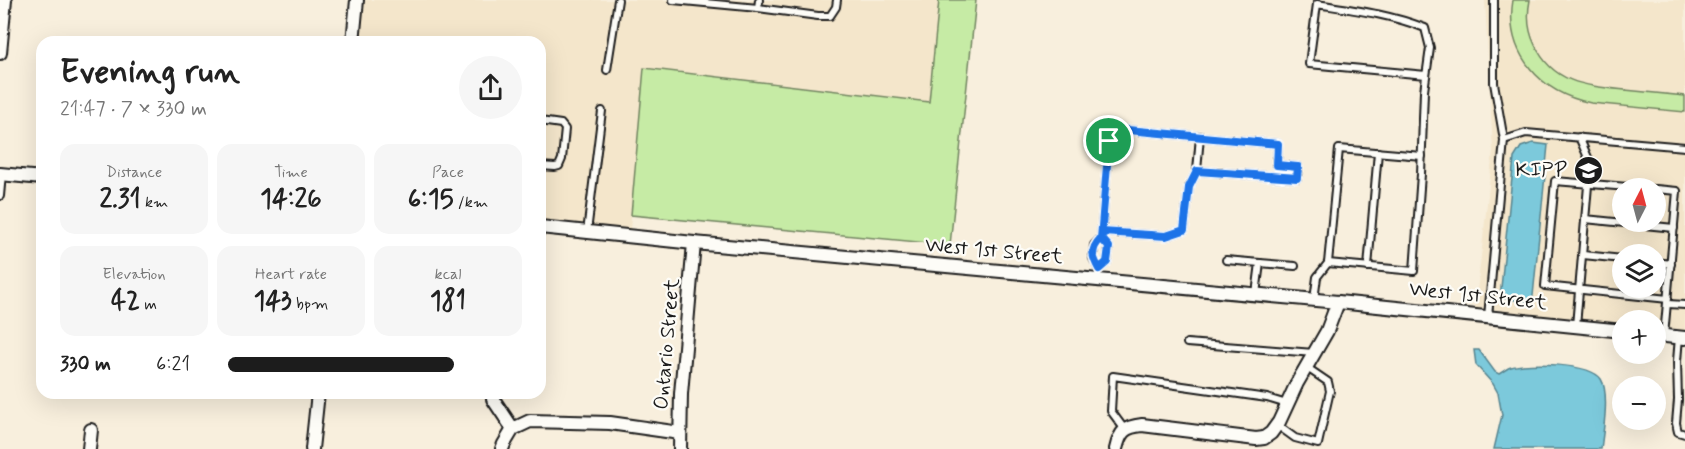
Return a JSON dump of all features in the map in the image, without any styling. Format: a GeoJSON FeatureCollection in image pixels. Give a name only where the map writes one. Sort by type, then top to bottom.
{"type":"FeatureCollection","features":[{"type":"Feature","properties":{"kind":"street"},"geometry":{"type":"LineString","coordinates":[[0,53],[5,0]]}},
{"type":"Feature","properties":{"kind":"street"},"geometry":{"type":"LineString","coordinates":[[354,36],[357,0]]}},
{"type":"Feature","properties":{"kind":"street"},"geometry":{"type":"LineString","coordinates":[[1,174],[36,177]]}},
{"type":"Feature","properties":{"kind":"street","name":"West 1st Street"},"geometry":{"type":"LineString","coordinates":[[546,228],[694,243],[1098,274],[1256,294],[1612,330]]}},
{"type":"Feature","properties":{"kind":"street","name":"Ontario Street"},"geometry":{"type":"LineString","coordinates":[[680,449],[694,243]]}},
{"type":"Feature","properties":{"kind":"street"},"geometry":{"type":"LineString","coordinates":[[1116,449],[1119,437],[1125,430],[1142,425],[1256,440],[1264,438],[1277,425],[1297,383],[1327,331],[1338,302]]}},
{"type":"Feature","properties":{"kind":"street"},"geometry":{"type":"LineString","coordinates":[[1666,336],[1682,338]]}},
{"type":"Feature","properties":{"kind":"street"},"geometry":{"type":"LineString","coordinates":[[312,449],[317,399]]}},
{"type":"Feature","properties":{"kind":"street"},"geometry":{"type":"LineString","coordinates":[[493,399],[513,429]]}},
{"type":"Feature","properties":{"kind":"street"},"geometry":{"type":"LineString","coordinates":[[502,449],[513,429],[530,421],[610,423],[680,433]]}},
{"type":"Feature","properties":{"kind":"street"},"geometry":{"type":"LineString","coordinates":[[89,449],[91,430]]}},
{"type":"Feature","properties":{"kind":"lane"},"geometry":{"type":"LineString","coordinates":[[607,70],[618,0]]}},
{"type":"Feature","properties":{"kind":"lane"},"geometry":{"type":"LineString","coordinates":[[673,0],[818,16],[830,16],[836,7],[837,0]]}},
{"type":"Feature","properties":{"kind":"lane"},"geometry":{"type":"LineString","coordinates":[[758,8],[759,0]]}},
{"type":"Feature","properties":{"kind":"lane"},"geometry":{"type":"LineString","coordinates":[[1488,317],[1504,140],[1494,83],[1494,0]]}},
{"type":"Feature","properties":{"kind":"lane"},"geometry":{"type":"LineString","coordinates":[[1328,263],[1414,271],[1424,91],[1430,48],[1425,28],[1380,14],[1317,4],[1309,64],[1426,75]]}},
{"type":"Feature","properties":{"kind":"lane"},"geometry":{"type":"LineString","coordinates":[[587,231],[602,111]]}},
{"type":"Feature","properties":{"kind":"lane"},"geometry":{"type":"LineString","coordinates":[[546,122],[561,124],[565,129],[560,166],[546,166]]}},
{"type":"Feature","properties":{"kind":"lane"},"geometry":{"type":"LineString","coordinates":[[1098,274],[1093,258],[1094,245],[1102,235],[1109,141],[1128,130],[1278,144],[1277,165],[1298,167],[1297,178],[1197,171]]}},
{"type":"Feature","properties":{"kind":"lane"},"geometry":{"type":"LineString","coordinates":[[1504,140],[1526,133],[1685,147]]}},
{"type":"Feature","properties":{"kind":"lane"},"geometry":{"type":"LineString","coordinates":[[1102,235],[1166,236],[1184,230],[1189,187],[1197,171],[1200,136]]}},
{"type":"Feature","properties":{"kind":"lane"},"geometry":{"type":"LineString","coordinates":[[1576,326],[1590,162],[1579,137]]}},
{"type":"Feature","properties":{"kind":"lane"},"geometry":{"type":"LineString","coordinates":[[1314,300],[1317,277],[1328,263],[1339,148],[1422,156]]}},
{"type":"Feature","properties":{"kind":"lane"},"geometry":{"type":"LineString","coordinates":[[1368,267],[1378,152]]}},
{"type":"Feature","properties":{"kind":"lane"},"geometry":{"type":"LineString","coordinates":[[0,196],[1,174]]}},
{"type":"Feature","properties":{"kind":"lane"},"geometry":{"type":"LineString","coordinates":[[1612,186],[1555,180],[1545,286],[1685,305]]}},
{"type":"Feature","properties":{"kind":"lane"},"geometry":{"type":"LineString","coordinates":[[1666,190],[1677,191],[1666,310]]}},
{"type":"Feature","properties":{"kind":"lane"},"geometry":{"type":"LineString","coordinates":[[1586,219],[1674,228]]}},
{"type":"Feature","properties":{"kind":"lane"},"geometry":{"type":"LineString","coordinates":[[1098,274],[1107,262],[1109,247],[1102,235]]}},
{"type":"Feature","properties":{"kind":"lane"},"geometry":{"type":"LineString","coordinates":[[1583,255],[1612,258]]}},
{"type":"Feature","properties":{"kind":"lane"},"geometry":{"type":"LineString","coordinates":[[1227,260],[1295,266]]}},
{"type":"Feature","properties":{"kind":"lane"},"geometry":{"type":"LineString","coordinates":[[1256,294],[1260,263]]}},
{"type":"Feature","properties":{"kind":"lane"},"geometry":{"type":"LineString","coordinates":[[1666,263],[1671,264]]}},
{"type":"Feature","properties":{"kind":"lane"},"geometry":{"type":"LineString","coordinates":[[1682,338],[1677,361],[1676,423],[1678,432],[1685,434]]}},
{"type":"Feature","properties":{"kind":"lane"},"geometry":{"type":"LineString","coordinates":[[1187,343],[1314,353]]}},
{"type":"Feature","properties":{"kind":"lane"},"geometry":{"type":"LineString","coordinates":[[1277,425],[1295,438],[1318,444],[1330,391],[1328,382],[1306,367]]}},
{"type":"Feature","properties":{"kind":"lane"},"geometry":{"type":"LineString","coordinates":[[1125,430],[1111,411],[1113,376],[1267,398],[1288,404]]}},
{"type":"Feature","properties":{"kind":"shaded area"},"geometry":{"type":"Polygon","coordinates":[[[363,0],[939,0],[929,102],[644,68],[630,230],[546,221],[546,36],[360,36],[363,0]]]}},
{"type":"Feature","properties":{"kind":"shaded area"},"geometry":{"type":"Polygon","coordinates":[[[1485,0],[1685,0],[1685,331],[1666,329],[1666,310],[1612,310],[1612,323],[1475,309],[1493,151],[1485,0]]]}},
{"type":"Feature","properties":{"kind":"green space"},"geometry":{"type":"Polygon","coordinates":[[[939,0],[976,0],[950,245],[631,215],[644,68],[929,102],[939,0]]]}},
{"type":"Feature","properties":{"kind":"green space"},"geometry":{"type":"Polygon","coordinates":[[[1513,0],[1530,0],[1529,23],[1535,45],[1542,58],[1561,75],[1572,81],[1597,87],[1685,96],[1685,112],[1591,103],[1556,90],[1530,68],[1521,54],[1514,37],[1513,0]]]}},
{"type":"Feature","properties":{"kind":"water"},"geometry":{"type":"Polygon","coordinates":[[[1533,143],[1548,145],[1533,296],[1528,302],[1500,298],[1514,158],[1521,147],[1533,143]]]}},
{"type":"Feature","properties":{"kind":"water"},"geometry":{"type":"Polygon","coordinates":[[[1474,350],[1479,350],[1499,374],[1520,365],[1544,364],[1572,367],[1595,374],[1604,385],[1605,394],[1601,449],[1494,449],[1502,415],[1498,393],[1476,365],[1474,350]]]}},
{"type":"Feature","properties":{"kind":"place","name":"KIPP"},"geometry":{"type":"Point","coordinates":[1588,170]}},
{"type":"Feature","properties":{"kind":"route"},"geometry":{"type":"LineString","coordinates":[[1109,141],[1101,238],[1094,245],[1093,258],[1099,269],[1107,262],[1109,247],[1101,238],[1102,232],[1166,236],[1184,230],[1189,187],[1197,171],[1297,178],[1298,167],[1277,165],[1278,144],[1128,130],[1109,141]]}}]}
